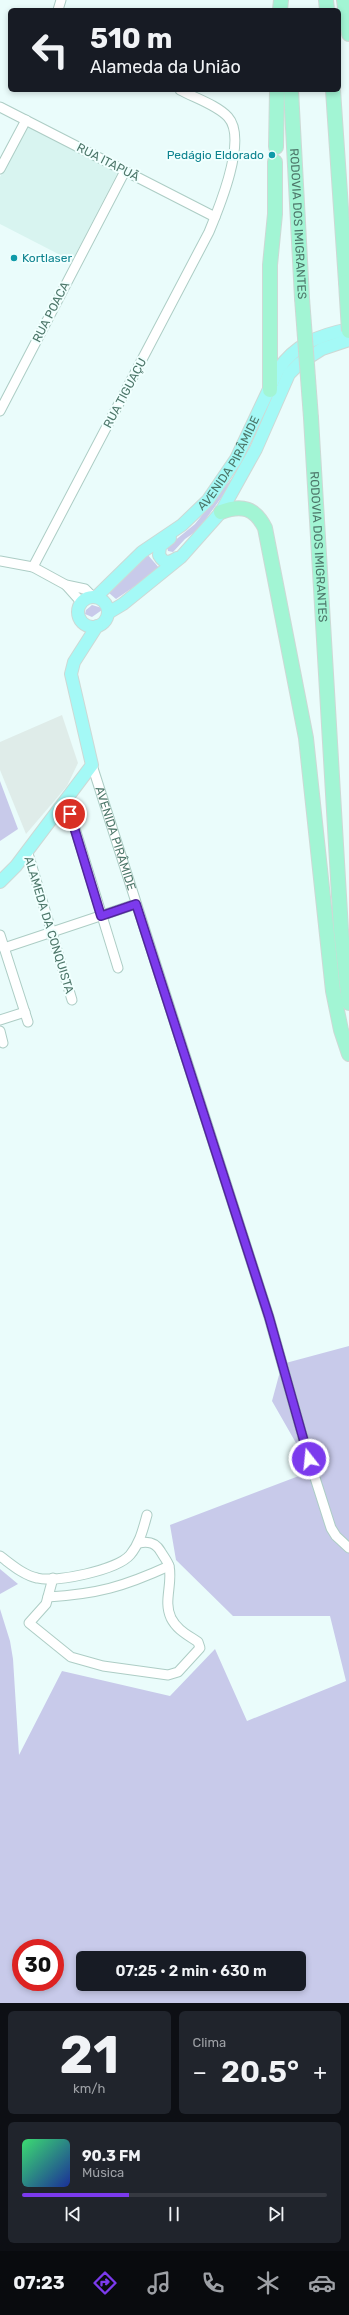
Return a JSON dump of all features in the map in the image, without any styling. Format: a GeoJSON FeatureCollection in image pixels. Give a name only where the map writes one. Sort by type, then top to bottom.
{"type":"FeatureCollection","features":[{"type":"Feature","properties":{"kind":"highway"},"geometry":{"type":"LineString","coordinates":[[344,0],[349,34]]}},
{"type":"Feature","properties":{"kind":"highway"},"geometry":{"type":"LineString","coordinates":[[276,147],[277,92]]}},
{"type":"Feature","properties":{"kind":"highway","name":"RODOVIA DOS IMIGRANTES"},"geometry":{"type":"LineString","coordinates":[[291,92],[302,298],[311,418],[341,930],[349,1003]]}},
{"type":"Feature","properties":{"kind":"highway"},"geometry":{"type":"LineString","coordinates":[[332,92],[349,330]]}},
{"type":"Feature","properties":{"kind":"highway"},"geometry":{"type":"LineString","coordinates":[[270,390],[270,265],[275,214],[275,162]]}},
{"type":"Feature","properties":{"kind":"highway"},"geometry":{"type":"LineString","coordinates":[[221,512],[234,507],[242,507],[254,513],[265,528],[306,738],[333,991],[341,1030],[349,1054]]}},
{"type":"Feature","properties":{"kind":"main road","name":"AVENIDA PIRÂMIDE"},"geometry":{"type":"LineString","coordinates":[[90,599],[142,552],[194,515],[216,490],[236,459],[283,362],[297,348],[319,337],[349,330]]}},
{"type":"Feature","properties":{"kind":"main road","name":"AVENIDA PIRÂMIDE"},"geometry":{"type":"LineString","coordinates":[[108,613],[123,604],[181,557],[221,512],[256,449],[289,374],[300,363],[322,349],[349,340]]}},
{"type":"Feature","properties":{"kind":"main road"},"geometry":{"type":"LineString","coordinates":[[181,557],[168,562],[161,558],[159,550],[162,545],[184,528],[194,515]]}},
{"type":"Feature","properties":{"kind":"main road"},"geometry":{"type":"LineString","coordinates":[[90,599],[104,602],[108,613],[104,623],[91,625],[79,616],[90,599]]}},
{"type":"Feature","properties":{"kind":"main road"},"geometry":{"type":"LineString","coordinates":[[2,882],[92,765],[70,674],[74,662],[85,643],[91,625]]}},
{"type":"Feature","properties":{"kind":"street","name":"RUA TIGUAÇU"},"geometry":{"type":"LineString","coordinates":[[33,567],[215,217],[227,183],[235,146],[233,125],[223,112],[184,92]]}},
{"type":"Feature","properties":{"kind":"street","name":"RUA ITAPUÃ"},"geometry":{"type":"LineString","coordinates":[[0,107],[215,217]]}},
{"type":"Feature","properties":{"kind":"street"},"geometry":{"type":"LineString","coordinates":[[0,169],[26,120]]}},
{"type":"Feature","properties":{"kind":"street","name":"RUA POACA"},"geometry":{"type":"LineString","coordinates":[[0,411],[125,171]]}},
{"type":"Feature","properties":{"kind":"street"},"geometry":{"type":"LineString","coordinates":[[0,561],[33,567],[90,599]]}},
{"type":"Feature","properties":{"kind":"street","name":"AVENIDA PIRÂMIDE"},"geometry":{"type":"LineString","coordinates":[[92,765],[269,1317],[309,1459],[331,1528],[336,1536],[349,1548]]}},
{"type":"Feature","properties":{"kind":"street"},"geometry":{"type":"LineString","coordinates":[[66,799],[118,968]]}},
{"type":"Feature","properties":{"kind":"street","name":"ALAMEDA DA CONQUISTA"},"geometry":{"type":"LineString","coordinates":[[27,850],[53,932],[72,1000]]}},
{"type":"Feature","properties":{"kind":"street"},"geometry":{"type":"LineString","coordinates":[[4,948],[136,904]]}},
{"type":"Feature","properties":{"kind":"street"},"geometry":{"type":"LineString","coordinates":[[0,935],[28,1022]]}},
{"type":"Feature","properties":{"kind":"street"},"geometry":{"type":"LineString","coordinates":[[0,1020],[25,1012]]}},
{"type":"Feature","properties":{"kind":"street"},"geometry":{"type":"LineString","coordinates":[[0,1031],[3,1042]]}},
{"type":"Feature","properties":{"kind":"street"},"geometry":{"type":"LineString","coordinates":[[0,1556],[30,1576],[39,1579],[53,1578],[112,1567],[126,1559],[139,1543],[147,1515]]}},
{"type":"Feature","properties":{"kind":"street"},"geometry":{"type":"LineString","coordinates":[[53,1578],[46,1604],[29,1623],[71,1657],[103,1666],[168,1675],[178,1672],[200,1648],[198,1642],[179,1630],[170,1617],[167,1601],[170,1582],[169,1566],[158,1546],[147,1541],[139,1543]]}},
{"type":"Feature","properties":{"kind":"street"},"geometry":{"type":"LineString","coordinates":[[48,1597],[84,1594],[113,1589],[169,1566]]}},
{"type":"Feature","properties":{"kind":"shaded area"},"geometry":{"type":"Polygon","coordinates":[[[27,125],[118,172],[72,261],[0,224],[0,177],[27,125]]]}},
{"type":"Feature","properties":{"kind":"shaded area"},"geometry":{"type":"Polygon","coordinates":[[[233,477],[234,480],[198,530],[185,539],[173,552],[168,551],[167,547],[195,524],[233,477]]]}},
{"type":"Feature","properties":{"kind":"shaded area"},"geometry":{"type":"Polygon","coordinates":[[[147,554],[160,569],[116,599],[109,593],[147,554]]]}},
{"type":"Feature","properties":{"kind":"shaded area"},"geometry":{"type":"Polygon","coordinates":[[[92,605],[102,608],[102,610],[92,617],[85,614],[86,610],[92,605]]]}},
{"type":"Feature","properties":{"kind":"shaded area"},"geometry":{"type":"Polygon","coordinates":[[[62,715],[78,763],[67,786],[26,834],[0,770],[0,742],[62,715]]]}},
{"type":"Feature","properties":{"kind":"shaded area"},"geometry":{"type":"Polygon","coordinates":[[[0,781],[18,829],[0,841],[0,781]]]}},
{"type":"Feature","properties":{"kind":"shaded area"},"geometry":{"type":"Polygon","coordinates":[[[349,1346],[349,2003],[0,2003],[0,1609],[10,1641],[13,1659],[19,1755],[62,1671],[170,1696],[215,1649],[247,1721],[346,1681],[330,1616],[233,1616],[176,1560],[170,1525],[312,1471],[272,1401],[282,1364],[349,1346]]]}},
{"type":"Feature","properties":{"kind":"shaded area"},"geometry":{"type":"Polygon","coordinates":[[[0,1569],[18,1584],[0,1594],[0,1569]]]}},
{"type":"Feature","properties":{"kind":"place","name":"Pedágio Eldorado"},"geometry":{"type":"Point","coordinates":[272,155]}},
{"type":"Feature","properties":{"kind":"place","name":"Kortlaser"},"geometry":{"type":"Point","coordinates":[14,258]}},
{"type":"Feature","properties":{"kind":"route"},"geometry":{"type":"LineString","coordinates":[[70,814],[101,916],[136,904],[219,1166],[269,1317],[309,1459]]}}]}
